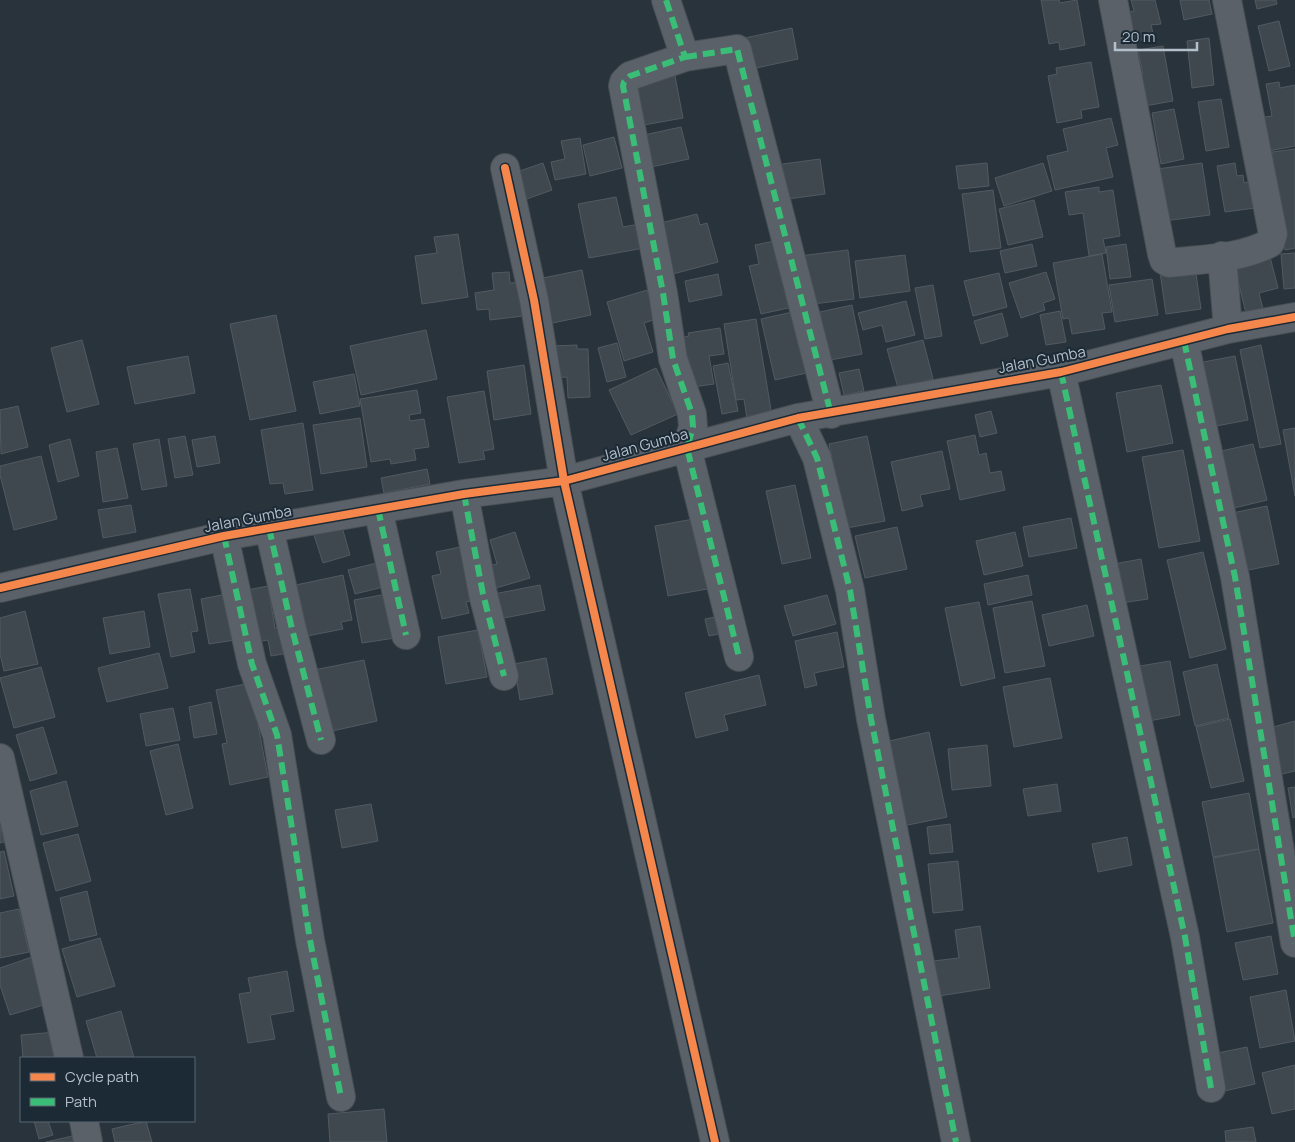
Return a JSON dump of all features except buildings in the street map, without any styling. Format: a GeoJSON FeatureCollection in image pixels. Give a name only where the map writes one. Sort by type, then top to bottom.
{"type":"FeatureCollection","features":[{"type":"Feature","properties":{"kind":"street"},"geometry":{"type":"LineString","coordinates":[[666,0],[684,57]]}},
{"type":"Feature","properties":{"kind":"street"},"geometry":{"type":"LineString","coordinates":[[1113,0],[1164,260],[1169,263],[1222,256],[1260,248],[1270,243],[1273,234],[1227,0]]}},
{"type":"Feature","properties":{"kind":"street"},"geometry":{"type":"LineString","coordinates":[[739,657],[687,448],[693,427],[692,414],[673,359],[663,293],[624,86],[624,82],[630,76],[684,57],[737,49],[831,414]]}},
{"type":"Feature","properties":{"kind":"street"},"geometry":{"type":"LineString","coordinates":[[505,168],[534,300],[564,481],[715,1142]]}},
{"type":"Feature","properties":{"kind":"street"},"geometry":{"type":"LineString","coordinates":[[1222,256],[1228,329]]}},
{"type":"Feature","properties":{"kind":"street","name":"Jalan Gumba"},"geometry":{"type":"LineString","coordinates":[[0,588],[224,536],[464,494],[564,481],[798,418],[831,414],[1061,372],[1228,329],[1295,317]]}},
{"type":"Feature","properties":{"kind":"street"},"geometry":{"type":"LineString","coordinates":[[1184,341],[1235,577],[1295,943]]}},
{"type":"Feature","properties":{"kind":"street"},"geometry":{"type":"LineString","coordinates":[[1061,372],[1185,937],[1211,1088]]}},
{"type":"Feature","properties":{"kind":"street"},"geometry":{"type":"LineString","coordinates":[[798,418],[816,458],[850,590],[871,719],[956,1142]]}},
{"type":"Feature","properties":{"kind":"street"},"geometry":{"type":"LineString","coordinates":[[464,494],[483,594],[504,676]]}},
{"type":"Feature","properties":{"kind":"street"},"geometry":{"type":"LineString","coordinates":[[378,509],[406,635]]}},
{"type":"Feature","properties":{"kind":"street"},"geometry":{"type":"LineString","coordinates":[[269,528],[292,629],[321,740]]}},
{"type":"Feature","properties":{"kind":"street"},"geometry":{"type":"LineString","coordinates":[[224,536],[252,664],[277,735],[310,940],[341,1097]]}},
{"type":"Feature","properties":{"kind":"street"},"geometry":{"type":"LineString","coordinates":[[0,758],[69,1057]]}},
{"type":"Feature","properties":{"kind":"street"},"geometry":{"type":"LineString","coordinates":[[84,1122],[88,1142]]}},
{"type":"Feature","properties":{"kind":"marked path"},"geometry":{"type":"LineString","coordinates":[[666,0],[685,57],[630,76],[623,86],[663,293],[673,359],[692,414],[693,427],[687,448],[739,657]]}},
{"type":"Feature","properties":{"kind":"marked path"},"geometry":{"type":"LineString","coordinates":[[685,57],[737,49],[831,414]]}},
{"type":"Feature","properties":{"kind":"marked path"},"geometry":{"type":"LineString","coordinates":[[1184,341],[1235,577],[1295,943]]}},
{"type":"Feature","properties":{"kind":"marked path"},"geometry":{"type":"LineString","coordinates":[[1061,372],[1185,937],[1211,1088]]}},
{"type":"Feature","properties":{"kind":"marked path"},"geometry":{"type":"LineString","coordinates":[[798,418],[817,458],[850,590],[871,719],[956,1142]]}},
{"type":"Feature","properties":{"kind":"marked path"},"geometry":{"type":"LineString","coordinates":[[464,494],[483,594],[504,676]]}},
{"type":"Feature","properties":{"kind":"marked path"},"geometry":{"type":"LineString","coordinates":[[378,509],[406,635]]}},
{"type":"Feature","properties":{"kind":"marked path"},"geometry":{"type":"LineString","coordinates":[[269,528],[292,629],[321,740]]}},
{"type":"Feature","properties":{"kind":"marked path"},"geometry":{"type":"LineString","coordinates":[[224,536],[252,664],[277,735],[310,940],[341,1097]]}},
{"type":"Feature","properties":{"kind":"cycle path"},"geometry":{"type":"LineString","coordinates":[[505,168],[534,300],[564,481],[715,1142]]}},
{"type":"Feature","properties":{"kind":"cycle path"},"geometry":{"type":"LineString","coordinates":[[0,588],[224,536],[464,494],[564,481],[798,418],[1061,372],[1228,329],[1295,317]]}}]}
